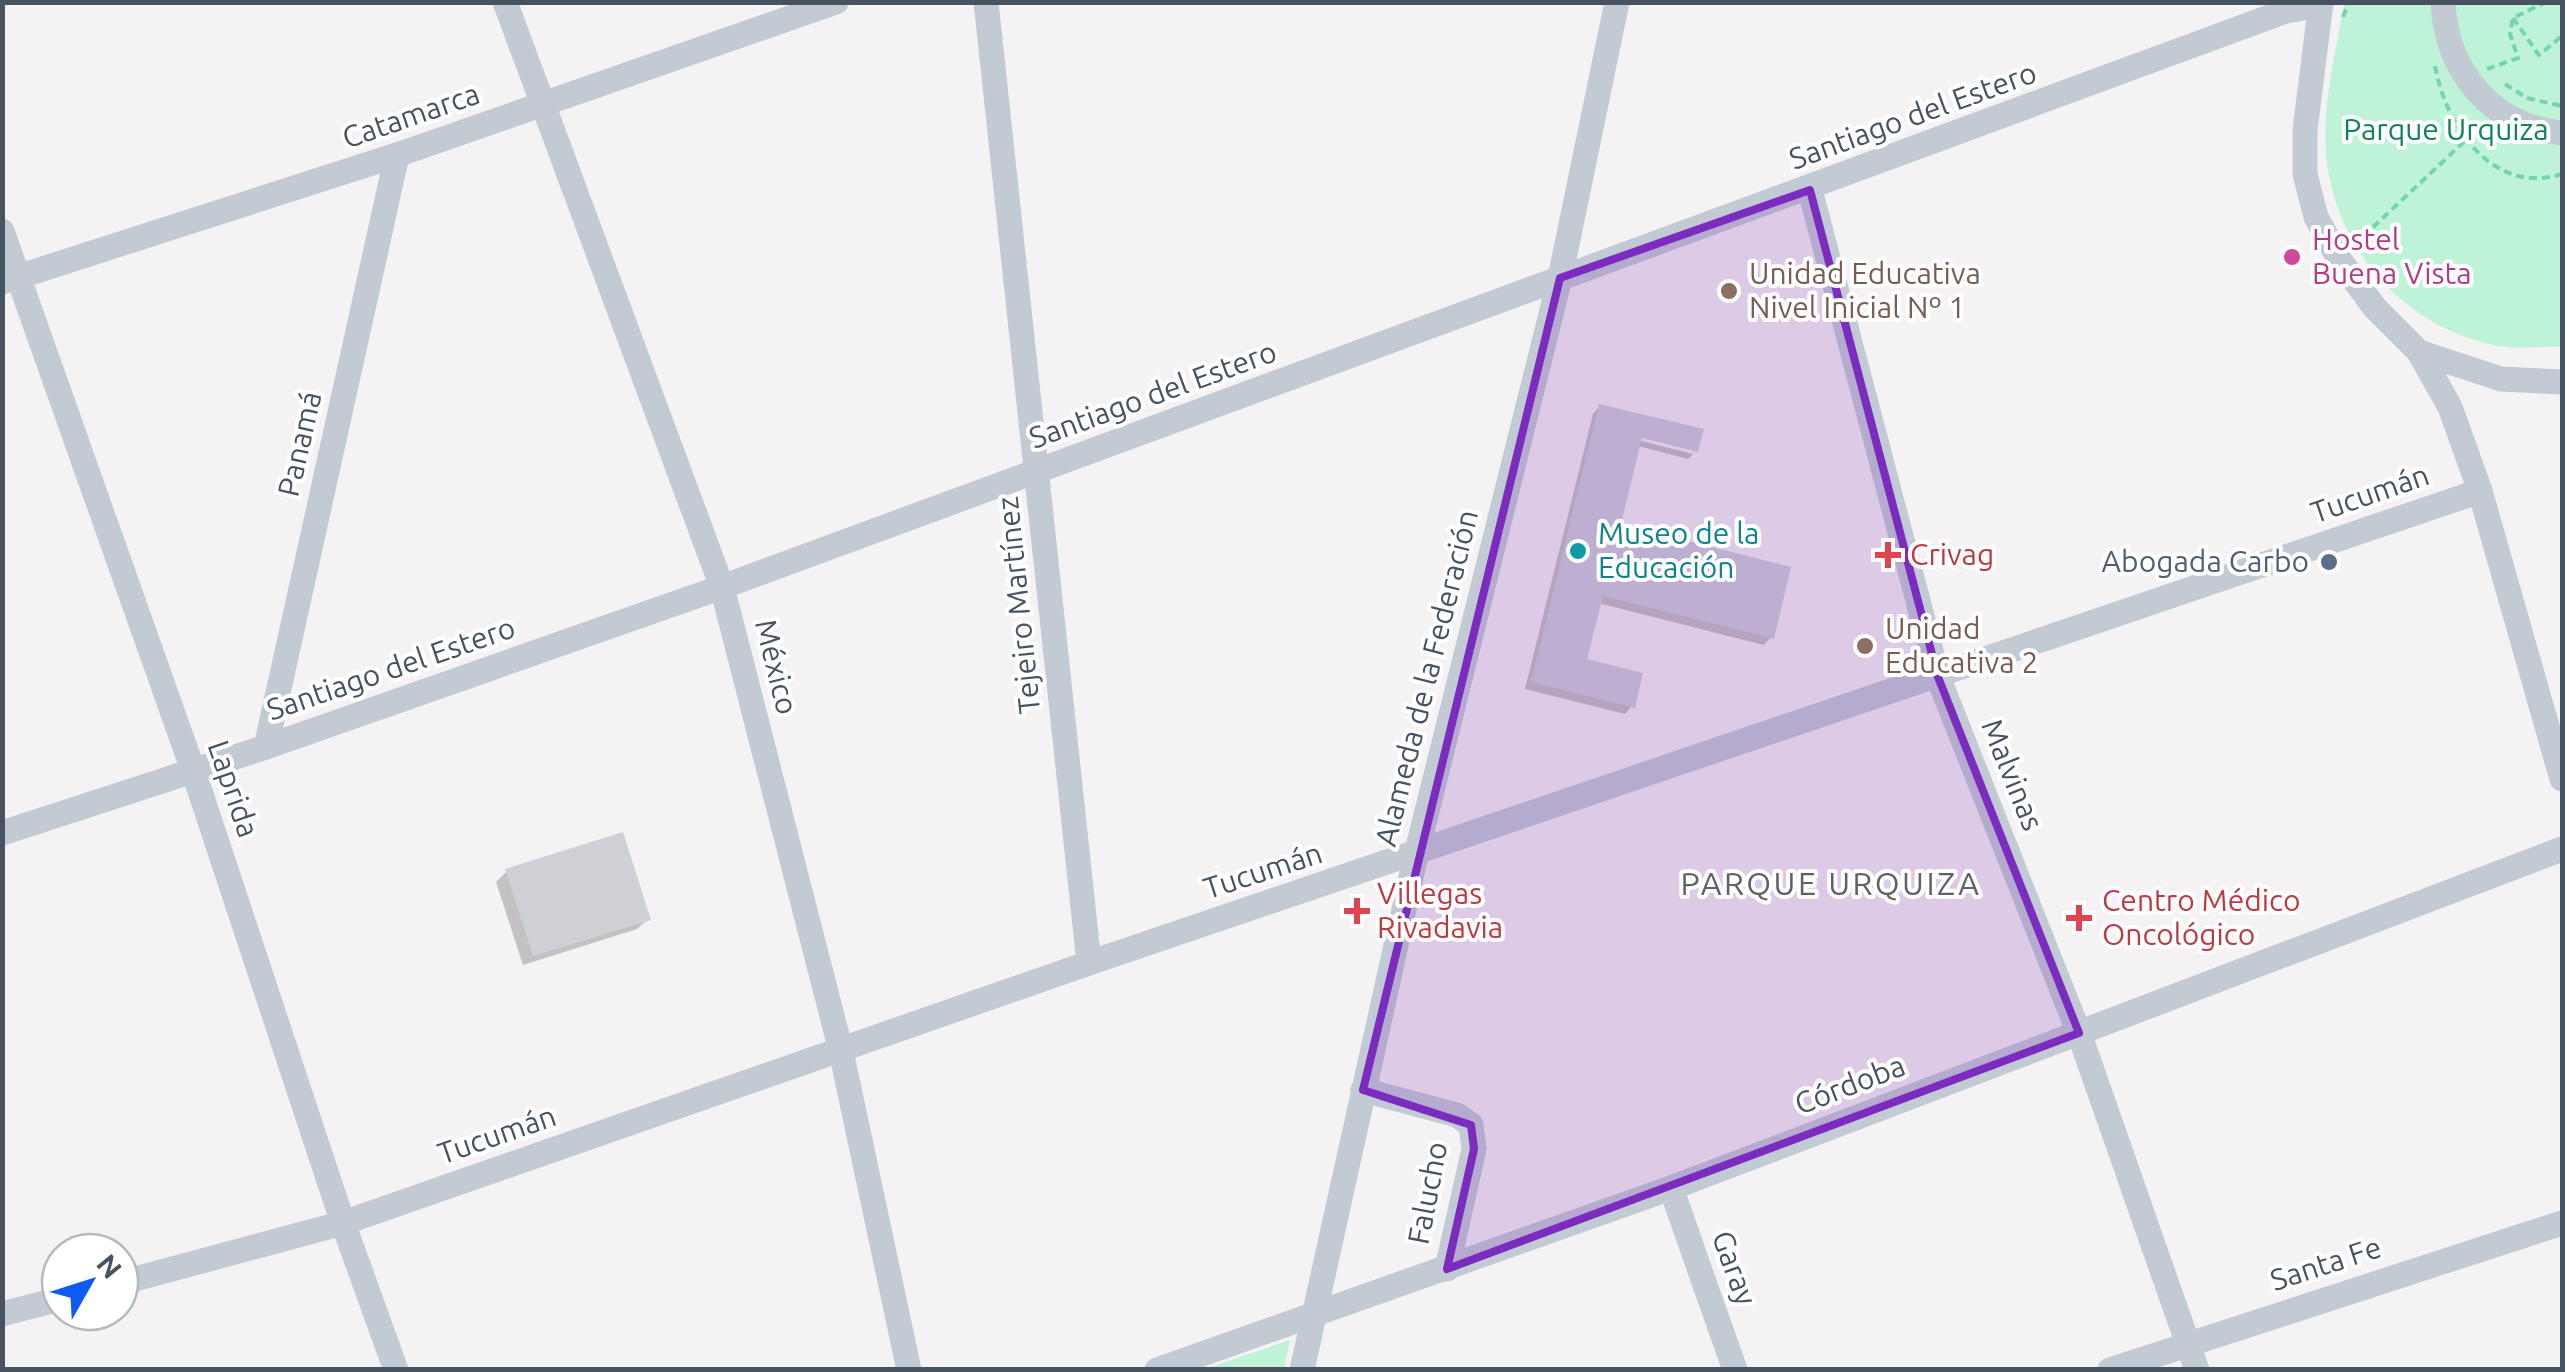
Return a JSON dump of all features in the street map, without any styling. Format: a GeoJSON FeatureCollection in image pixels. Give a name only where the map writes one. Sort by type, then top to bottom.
{"type":"FeatureCollection","features":[{"type":"Feature","properties":{"kind":"street","name":"México"},"geometry":{"type":"LineString","coordinates":[[505,2],[540,106],[722,587],[840,1051],[909,1370]]}},
{"type":"Feature","properties":{"kind":"street","name":"Catamarca"},"geometry":{"type":"LineString","coordinates":[[10,279],[397,155],[836,2]]}},
{"type":"Feature","properties":{"kind":"street","name":"Tejeiro Martínez"},"geometry":{"type":"LineString","coordinates":[[986,2],[1090,963]]}},
{"type":"Feature","properties":{"kind":"street","name":"Alameda de la Federación"},"geometry":{"type":"LineString","coordinates":[[1302,1370],[1416,855],[1560,278],[1617,2]]}},
{"type":"Feature","properties":{"kind":"street"},"geometry":{"type":"LineString","coordinates":[[2443,2],[2453,58],[2471,88],[2494,108],[2562,132]]}},
{"type":"Feature","properties":{"kind":"street","name":"Santiago del Estero"},"geometry":{"type":"LineString","coordinates":[[2,833],[266,747],[722,587],[1560,278],[1810,190],[2286,11],[2321,4]]}},
{"type":"Feature","properties":{"kind":"street"},"geometry":{"type":"LineString","coordinates":[[2321,4],[2308,85],[2305,174],[2316,216],[2339,259],[2375,308],[2420,352],[2461,433],[2562,779]]}},
{"type":"Feature","properties":{"kind":"street","name":"Panamá"},"geometry":{"type":"LineString","coordinates":[[266,747],[397,155]]}},
{"type":"Feature","properties":{"kind":"street","name":"Malvinas"},"geometry":{"type":"LineString","coordinates":[[1810,190],[1938,677],[2079,1033],[2198,1370]]}},
{"type":"Feature","properties":{"kind":"street","name":"Laprida"},"geometry":{"type":"LineString","coordinates":[[2,231],[10,279],[194,770],[343,1223],[396,1370]]}},
{"type":"Feature","properties":{"kind":"street"},"geometry":{"type":"LineString","coordinates":[[2420,352],[2500,379],[2562,382]]}},
{"type":"Feature","properties":{"kind":"street","name":"Tucumán"},"geometry":{"type":"LineString","coordinates":[[140,1277],[343,1223],[1090,963],[2480,491]]}},
{"type":"Feature","properties":{"kind":"street","name":"Córdoba"},"geometry":{"type":"LineString","coordinates":[[1157,1370],[1670,1188],[2562,849]]}},
{"type":"Feature","properties":{"kind":"street","name":"Falucho"},"geometry":{"type":"LineString","coordinates":[[1363,1090],[1457,1115],[1471,1125],[1474,1149],[1447,1269]]}},
{"type":"Feature","properties":{"kind":"street","name":"Garay"},"geometry":{"type":"LineString","coordinates":[[1670,1188],[1735,1370]]}},
{"type":"Feature","properties":{"kind":"street","name":"Santa Fe"},"geometry":{"type":"LineString","coordinates":[[2110,1370],[2186,1342],[2562,1223]]}},
{"type":"Feature","properties":{"kind":"street"},"geometry":{"type":"LineString","coordinates":[[2,1314],[40,1304]]}},
{"type":"Feature","properties":{"kind":"path"},"geometry":{"type":"LineString","coordinates":[[2513,18],[2546,2]]}},
{"type":"Feature","properties":{"kind":"path"},"geometry":{"type":"LineString","coordinates":[[2513,18],[2539,55],[2562,36]]}},
{"type":"Feature","properties":{"kind":"path"},"geometry":{"type":"LineString","coordinates":[[2486,70],[2518,58],[2510,34],[2513,18]]}},
{"type":"Feature","properties":{"kind":"path"},"geometry":{"type":"LineString","coordinates":[[2480,59],[2486,70],[2528,98],[2562,106]]}},
{"type":"Feature","properties":{"kind":"path"},"geometry":{"type":"LineString","coordinates":[[2339,259],[2467,139]]}},
{"type":"Feature","properties":{"kind":"highlighted area"},"geometry":{"type":"Polygon","coordinates":[[[1810,190],[1938,677],[2079,1033],[1447,1269],[1474,1149],[1471,1125],[1363,1090],[1560,278],[1810,190]]]}},
{"type":"Feature","properties":{"kind":"green space","name":"Parque Urquiza"},"geometry":{"type":"Polygon","coordinates":[[[2344,3],[2562,3],[2562,347],[2501,346],[2461,335],[2405,303],[2362,255],[2334,196],[2325,143],[2330,83],[2344,3]]]}},
{"type":"Feature","properties":{"kind":"green space"},"geometry":{"type":"Polygon","coordinates":[[[1290,1340],[1284,1369],[1205,1369],[1290,1340]]]}},
{"type":"Feature","properties":{"kind":"building"},"geometry":{"type":"Polygon","coordinates":[[[1599,404],[1704,429],[1698,452],[1642,438],[1621,524],[1791,567],[1774,639],[1603,596],[1587,659],[1643,673],[1635,708],[1531,682],[1599,404]]]}},
{"type":"Feature","properties":{"kind":"building"},"geometry":{"type":"Polygon","coordinates":[[[623,832],[651,920],[533,956],[505,869],[623,832]]]}},
{"type":"Feature","properties":{"kind":"place","name":"Hostel Buena Vista"},"geometry":{"type":"Point","coordinates":[2292,257]}},
{"type":"Feature","properties":{"kind":"place","name":"Unidad Educativa Nivel Inicial Nº 1"},"geometry":{"type":"Point","coordinates":[1729,291]}},
{"type":"Feature","properties":{"kind":"place","name":"Museo de la Educación"},"geometry":{"type":"Point","coordinates":[1578,551]}},
{"type":"Feature","properties":{"kind":"place","name":"Crivag"},"geometry":{"type":"Point","coordinates":[1888,555]}},
{"type":"Feature","properties":{"kind":"place","name":"Abogada Carbo"},"geometry":{"type":"Point","coordinates":[2329,562]}},
{"type":"Feature","properties":{"kind":"place","name":"Unidad Educativa 2"},"geometry":{"type":"Point","coordinates":[1865,646]}},
{"type":"Feature","properties":{"kind":"place","name":"Villegas Rivadavia"},"geometry":{"type":"Point","coordinates":[1357,911]}},
{"type":"Feature","properties":{"kind":"place","name":"Centro Médico Oncológico"},"geometry":{"type":"Point","coordinates":[2079,918]}},
{"type":"Feature","properties":{"kind":"district","name":"PARQUE URQUIZA"},"geometry":{"type":"Point","coordinates":[1831,884]}}]}
